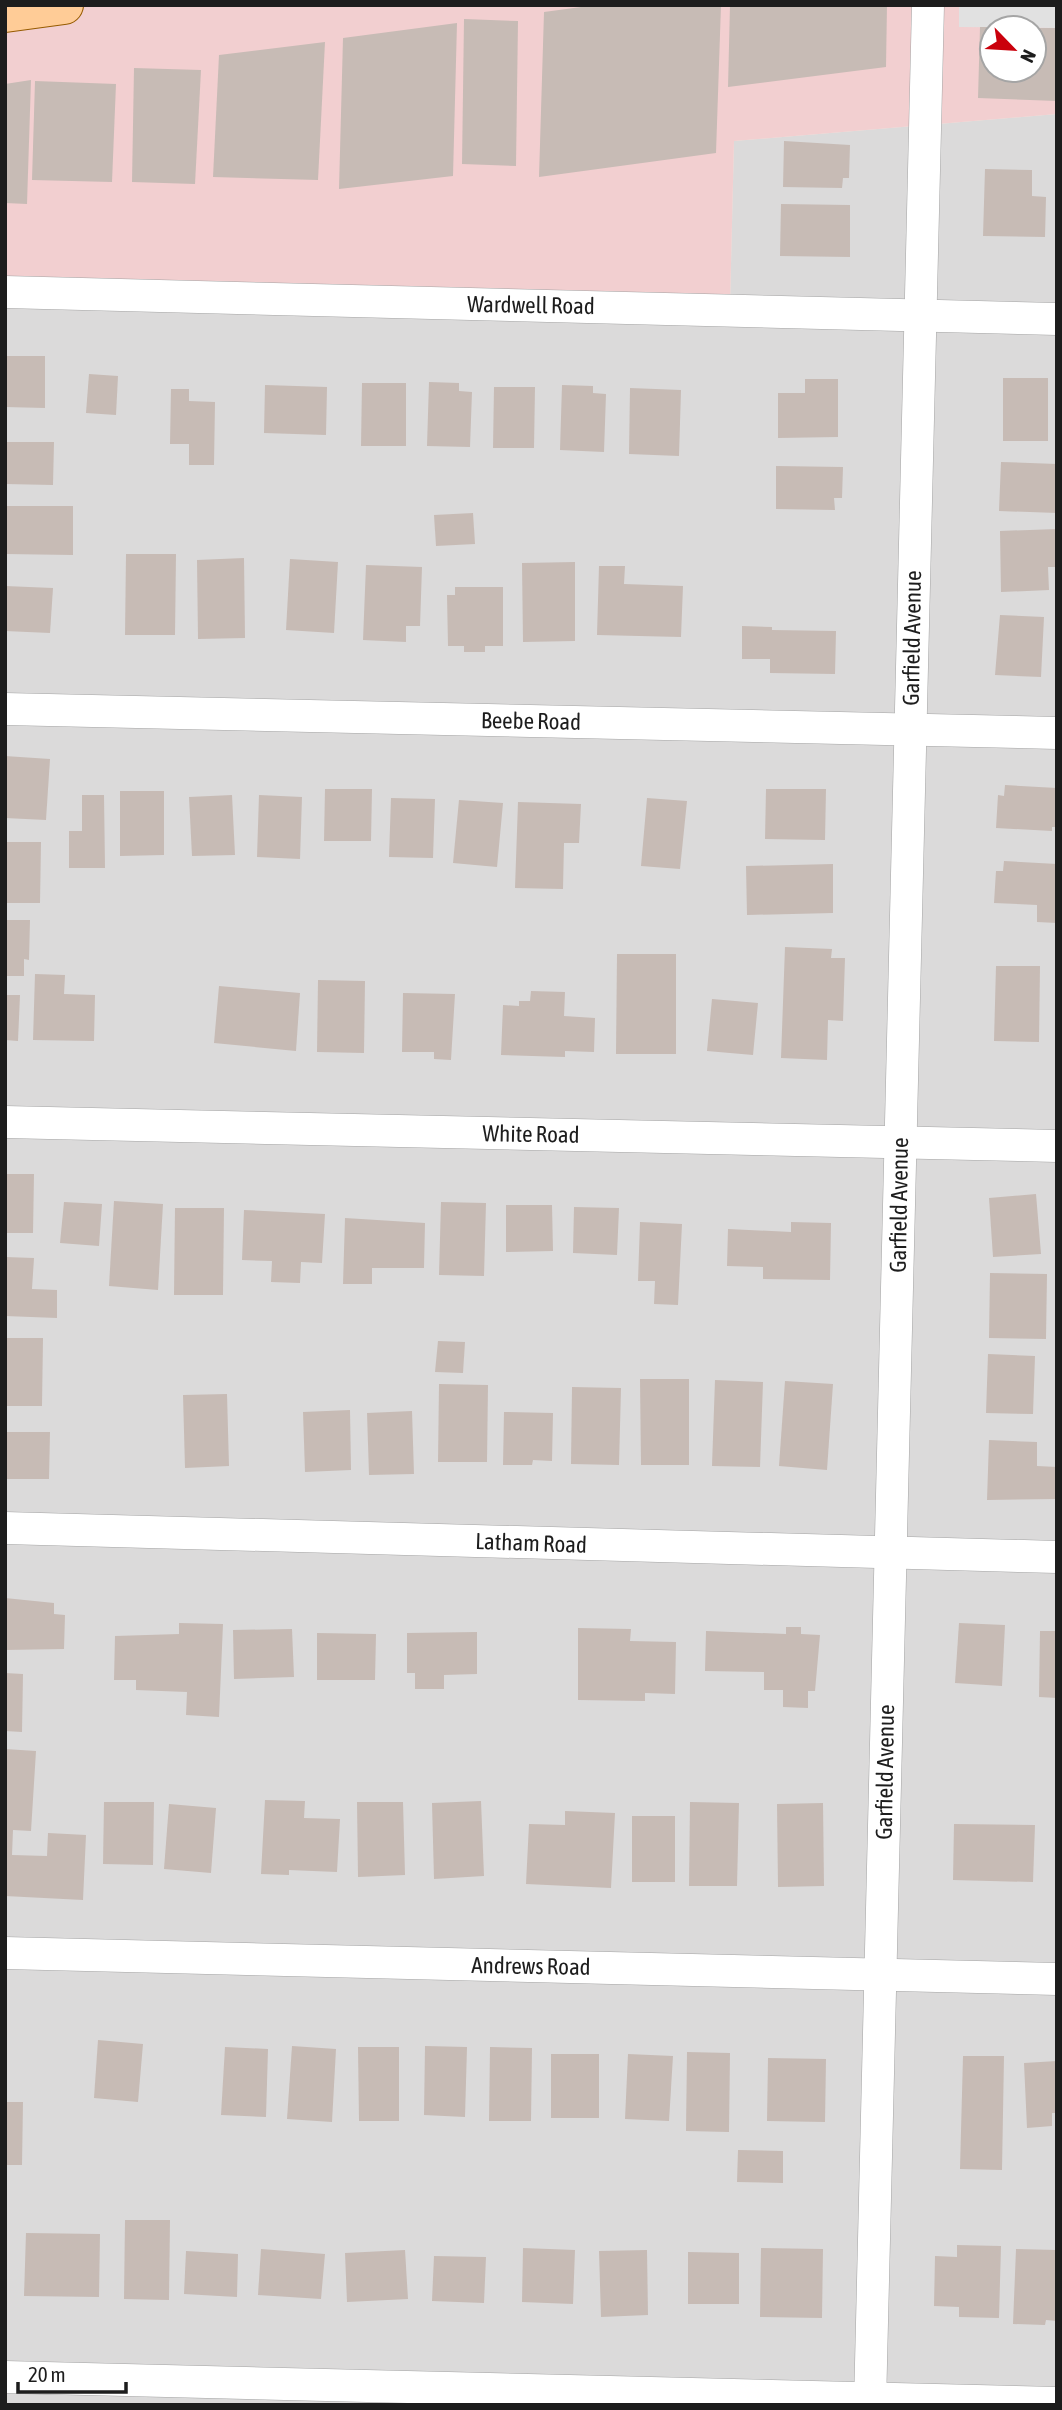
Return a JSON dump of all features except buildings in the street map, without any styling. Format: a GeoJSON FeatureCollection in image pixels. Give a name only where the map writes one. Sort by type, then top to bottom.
{"type":"FeatureCollection","features":[{"type":"Feature","properties":{"kind":"main road"},"geometry":{"type":"LineString","coordinates":[[5,13],[64,5]]}},
{"type":"Feature","properties":{"kind":"street","name":"Garfield Avenue"},"geometry":{"type":"LineString","coordinates":[[870,2402],[928,5]]}},
{"type":"Feature","properties":{"kind":"street","name":"Wardwell Road"},"geometry":{"type":"LineString","coordinates":[[5,292],[1057,319]]}},
{"type":"Feature","properties":{"kind":"street","name":"Beebe Road"},"geometry":{"type":"LineString","coordinates":[[5,709],[1057,733]]}},
{"type":"Feature","properties":{"kind":"street","name":"White Road"},"geometry":{"type":"LineString","coordinates":[[5,1122],[1057,1146]]}},
{"type":"Feature","properties":{"kind":"street","name":"Latham Road"},"geometry":{"type":"LineString","coordinates":[[5,1528],[1057,1557]]}},
{"type":"Feature","properties":{"kind":"street","name":"Andrews Road"},"geometry":{"type":"LineString","coordinates":[[5,1953],[1057,1979]]}},
{"type":"Feature","properties":{"kind":"street"},"geometry":{"type":"LineString","coordinates":[[5,2377],[870,2402],[1057,2403]]}},
{"type":"Feature","properties":{"kind":"shaded area"},"geometry":{"type":"Polygon","coordinates":[[[50,5],[1057,5],[1057,114],[734,141],[730,306],[5,292],[5,10],[50,5]]]}},
{"type":"Feature","properties":{"kind":"shaded area"},"geometry":{"type":"Polygon","coordinates":[[[959,5],[1057,5],[1057,28],[1048,28],[1048,14],[978,14],[978,27],[959,27],[959,5]]]}},
{"type":"Feature","properties":{"kind":"shaded area"},"geometry":{"type":"Polygon","coordinates":[[[1057,114],[1057,2403],[5,2405],[5,292],[730,305],[734,141],[1057,114]]]}}]}
